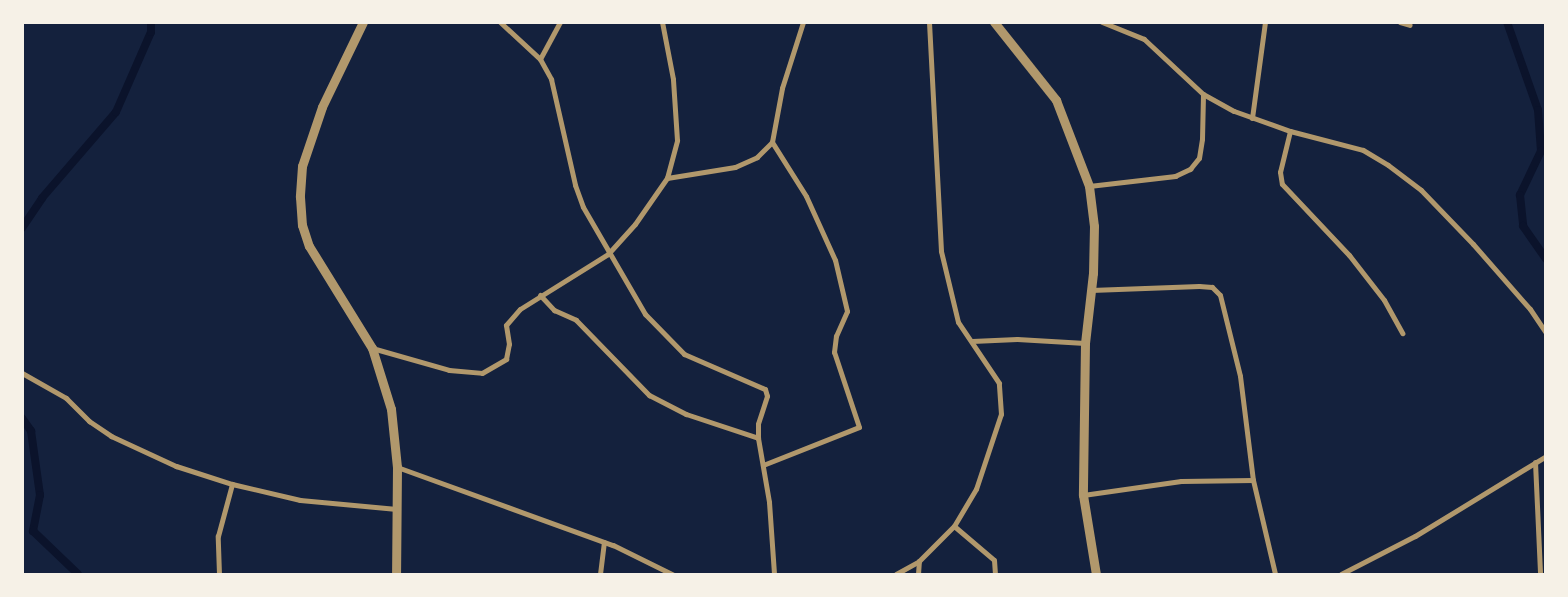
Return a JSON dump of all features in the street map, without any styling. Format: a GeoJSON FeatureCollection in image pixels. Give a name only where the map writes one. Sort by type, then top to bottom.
{"type":"FeatureCollection","features":[{"type":"Feature","properties":{"kind":"street"},"geometry":{"type":"LineString","coordinates":[[363,22],[322,107],[302,166],[300,197],[302,225],[309,246],[372,348],[391,409],[396,467],[396,574]]}},
{"type":"Feature","properties":{"kind":"street"},"geometry":{"type":"LineString","coordinates":[[500,22],[540,59],[556,95],[575,185],[608,254],[645,314],[684,354],[765,388],[767,396],[758,424],[758,438],[763,465],[774,574]]}},
{"type":"Feature","properties":{"kind":"street"},"geometry":{"type":"LineString","coordinates":[[540,59],[560,22]]}},
{"type":"Feature","properties":{"kind":"street"},"geometry":{"type":"LineString","coordinates":[[372,348],[449,370],[482,373],[506,359],[509,344],[507,321],[540,294],[608,254],[651,206],[667,178],[678,126],[662,22]]}},
{"type":"Feature","properties":{"kind":"street"},"geometry":{"type":"LineString","coordinates":[[667,178],[735,167],[757,157],[772,142],[782,88],[803,22]]}},
{"type":"Feature","properties":{"kind":"street"},"geometry":{"type":"LineString","coordinates":[[896,574],[919,561],[954,526],[976,489],[1001,414],[1001,391],[996,375],[972,341],[953,308],[941,251],[928,22]]}},
{"type":"Feature","properties":{"kind":"street"},"geometry":{"type":"LineString","coordinates":[[994,22],[1056,100],[1089,186],[1094,226],[1091,290],[1085,343],[1083,495],[1096,574]]}},
{"type":"Feature","properties":{"kind":"street"},"geometry":{"type":"LineString","coordinates":[[1102,22],[1144,39],[1203,94],[1252,118],[1290,131],[1363,150],[1421,190],[1530,309],[1546,333]]}},
{"type":"Feature","properties":{"kind":"street"},"geometry":{"type":"LineString","coordinates":[[1252,118],[1265,22]]}},
{"type":"Feature","properties":{"kind":"street"},"geometry":{"type":"LineString","coordinates":[[1400,22],[1410,25]]}},
{"type":"Feature","properties":{"kind":"street"},"geometry":{"type":"LineString","coordinates":[[1089,186],[1175,176],[1190,169],[1199,158],[1202,139],[1203,94]]}},
{"type":"Feature","properties":{"kind":"street"},"geometry":{"type":"LineString","coordinates":[[1290,131],[1280,172],[1282,184],[1348,255],[1384,300],[1402,333]]}},
{"type":"Feature","properties":{"kind":"street"},"geometry":{"type":"LineString","coordinates":[[763,465],[859,427],[834,352],[836,336],[847,311],[835,260],[806,196],[772,142]]}},
{"type":"Feature","properties":{"kind":"street"},"geometry":{"type":"LineString","coordinates":[[1091,290],[1199,286],[1212,287],[1220,295],[1242,386],[1253,480],[1275,574]]}},
{"type":"Feature","properties":{"kind":"street"},"geometry":{"type":"LineString","coordinates":[[540,294],[554,310],[576,320],[649,394],[686,414],[758,438]]}},
{"type":"Feature","properties":{"kind":"street"},"geometry":{"type":"LineString","coordinates":[[972,341],[1017,339],[1085,343]]}},
{"type":"Feature","properties":{"kind":"street"},"geometry":{"type":"LineString","coordinates":[[22,373],[66,398],[88,421],[111,436],[176,466],[232,484],[300,500],[397,509]]}},
{"type":"Feature","properties":{"kind":"street"},"geometry":{"type":"LineString","coordinates":[[1341,574],[1415,536],[1546,456]]}},
{"type":"Feature","properties":{"kind":"street"},"geometry":{"type":"LineString","coordinates":[[1535,462],[1540,574]]}},
{"type":"Feature","properties":{"kind":"street"},"geometry":{"type":"LineString","coordinates":[[396,467],[604,542],[672,574]]}},
{"type":"Feature","properties":{"kind":"street"},"geometry":{"type":"LineString","coordinates":[[1083,495],[1181,481],[1253,480]]}},
{"type":"Feature","properties":{"kind":"street"},"geometry":{"type":"LineString","coordinates":[[219,574],[218,536],[232,484]]}},
{"type":"Feature","properties":{"kind":"street"},"geometry":{"type":"LineString","coordinates":[[954,526],[994,560],[995,574]]}},
{"type":"Feature","properties":{"kind":"street"},"geometry":{"type":"LineString","coordinates":[[600,574],[604,542]]}},
{"type":"Feature","properties":{"kind":"street"},"geometry":{"type":"LineString","coordinates":[[918,574],[919,561]]}},
{"type":"Feature","properties":{"kind":"waterway"},"geometry":{"type":"LineString","coordinates":[[22,228],[42,198],[116,112],[151,32],[151,22]]}},
{"type":"Feature","properties":{"kind":"waterway"},"geometry":{"type":"LineString","coordinates":[[1507,22],[1538,110],[1541,151],[1520,195],[1523,226],[1546,259]]}},
{"type":"Feature","properties":{"kind":"waterway"},"geometry":{"type":"LineString","coordinates":[[22,418],[31,431],[40,495],[33,531],[78,574]]}}]}
